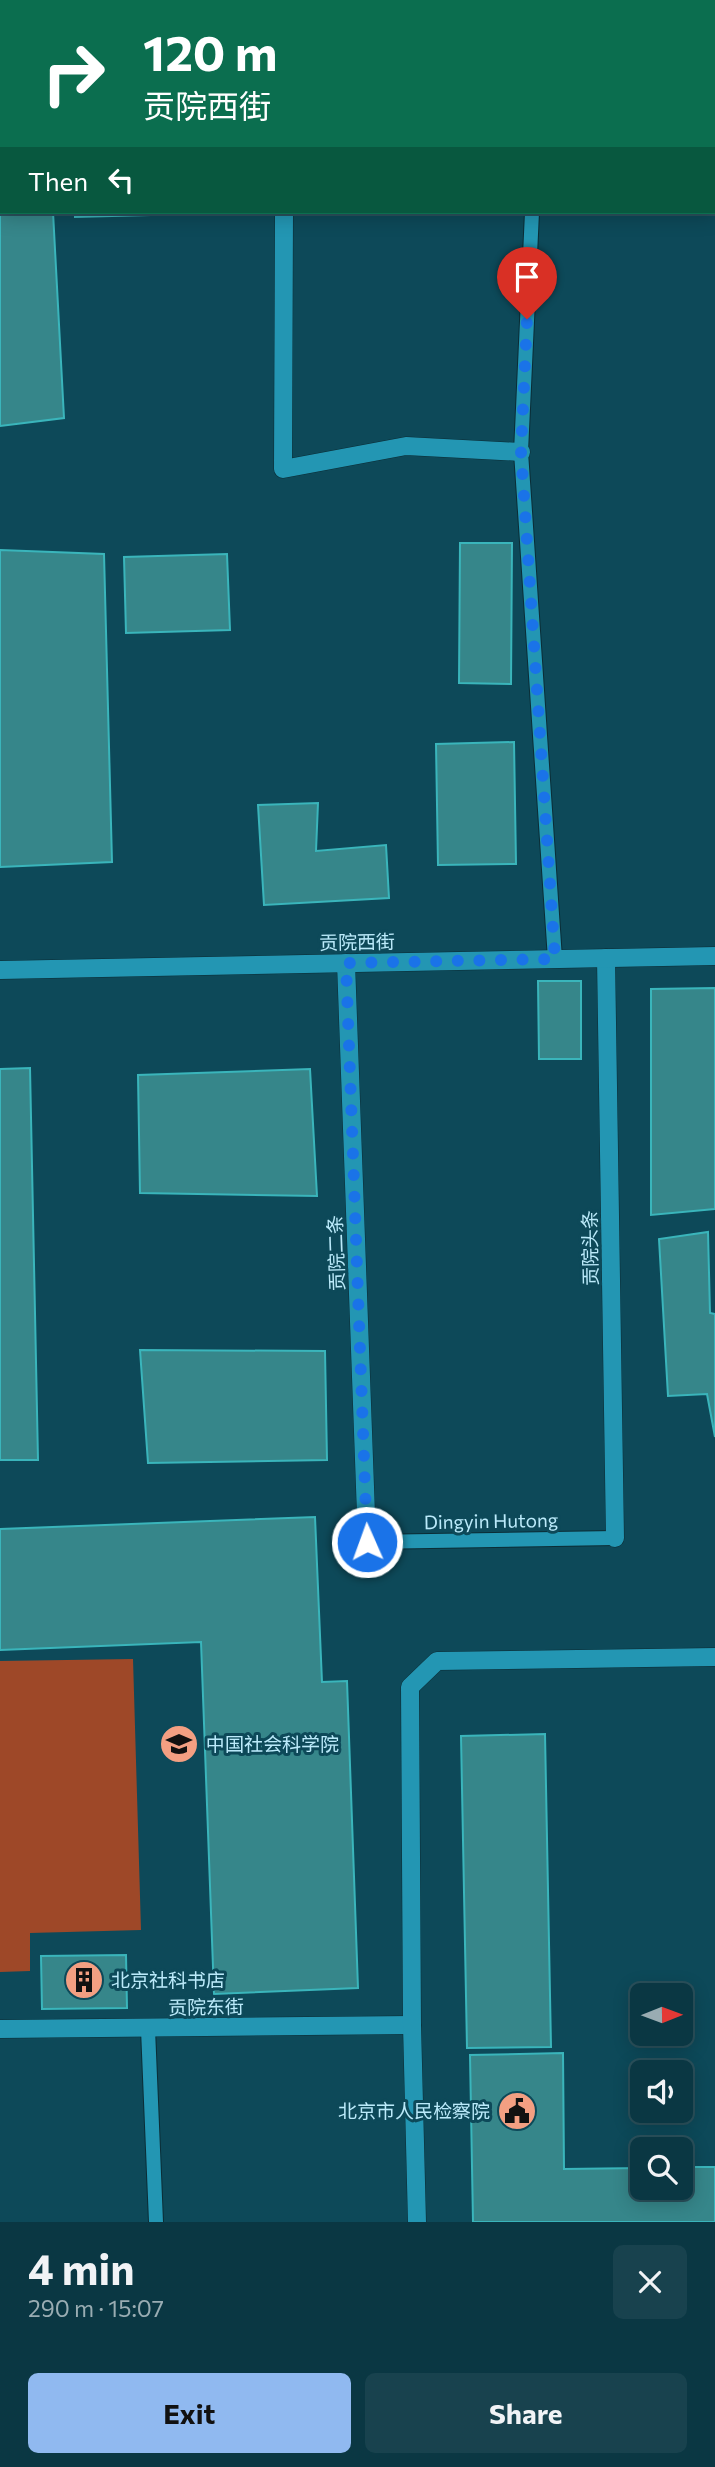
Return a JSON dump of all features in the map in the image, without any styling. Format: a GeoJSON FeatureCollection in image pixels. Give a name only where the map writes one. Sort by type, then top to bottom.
{"type":"FeatureCollection","features":[{"type":"Feature","properties":{"kind":"street"},"geometry":{"type":"LineString","coordinates":[[284,214],[284,469],[406,446],[521,452]]}},
{"type":"Feature","properties":{"kind":"street","name":"贡院西街"},"geometry":{"type":"LineString","coordinates":[[0,970],[715,956]]}},
{"type":"Feature","properties":{"kind":"street","name":"贡院头条"},"geometry":{"type":"LineString","coordinates":[[606,958],[615,1538]]}},
{"type":"Feature","properties":{"kind":"street","name":"贡院二条"},"geometry":{"type":"LineString","coordinates":[[346,963],[367,1542]]}},
{"type":"Feature","properties":{"kind":"street"},"geometry":{"type":"LineString","coordinates":[[417,2222],[412,2025],[410,1687],[437,1661],[715,1657]]}},
{"type":"Feature","properties":{"kind":"street","name":"贡院东街"},"geometry":{"type":"LineString","coordinates":[[0,2029],[412,2025]]}},
{"type":"Feature","properties":{"kind":"lane"},"geometry":{"type":"LineString","coordinates":[[532,214],[521,452],[555,959]]}},
{"type":"Feature","properties":{"kind":"lane","name":"Dingyin Hutong"},"geometry":{"type":"LineString","coordinates":[[367,1542],[615,1538]]}},
{"type":"Feature","properties":{"kind":"lane"},"geometry":{"type":"LineString","coordinates":[[148,2029],[156,2222]]}},
{"type":"Feature","properties":{"kind":"shaded area"},"geometry":{"type":"Polygon","coordinates":[[[133,1659],[141,1930],[30,1933],[30,1971],[0,1972],[0,1661],[133,1659]]]}},
{"type":"Feature","properties":{"kind":"building"},"geometry":{"type":"Polygon","coordinates":[[[0,214],[53,214],[64,418],[0,426],[0,214]]]}},
{"type":"Feature","properties":{"kind":"building"},"geometry":{"type":"Polygon","coordinates":[[[75,214],[189,214],[75,217],[75,214]]]}},
{"type":"Feature","properties":{"kind":"building"},"geometry":{"type":"Polygon","coordinates":[[[460,543],[512,543],[511,684],[459,683],[460,543]]]}},
{"type":"Feature","properties":{"kind":"building"},"geometry":{"type":"Polygon","coordinates":[[[0,550],[104,554],[112,862],[0,867],[0,550]]]}},
{"type":"Feature","properties":{"kind":"building"},"geometry":{"type":"Polygon","coordinates":[[[227,554],[230,630],[126,633],[124,557],[227,554]]]}},
{"type":"Feature","properties":{"kind":"building"},"geometry":{"type":"Polygon","coordinates":[[[514,742],[516,864],[438,865],[436,744],[514,742]]]}},
{"type":"Feature","properties":{"kind":"building"},"geometry":{"type":"Polygon","coordinates":[[[318,803],[316,851],[386,845],[389,898],[264,905],[258,805],[318,803]]]}},
{"type":"Feature","properties":{"kind":"building"},"geometry":{"type":"Polygon","coordinates":[[[538,981],[581,981],[581,1059],[539,1059],[538,981]]]}},
{"type":"Feature","properties":{"kind":"building"},"geometry":{"type":"Polygon","coordinates":[[[715,988],[715,1209],[651,1215],[651,989],[715,988]]]}},
{"type":"Feature","properties":{"kind":"building"},"geometry":{"type":"Polygon","coordinates":[[[30,1068],[38,1460],[0,1460],[0,1069],[30,1068]]]}},
{"type":"Feature","properties":{"kind":"building"},"geometry":{"type":"Polygon","coordinates":[[[310,1069],[317,1196],[140,1193],[138,1075],[310,1069]]]}},
{"type":"Feature","properties":{"kind":"building"},"geometry":{"type":"Polygon","coordinates":[[[708,1232],[710,1313],[715,1314],[715,1437],[707,1394],[668,1396],[659,1239],[708,1232]]]}},
{"type":"Feature","properties":{"kind":"building"},"geometry":{"type":"Polygon","coordinates":[[[140,1350],[325,1351],[327,1460],[148,1463],[140,1350]]]}},
{"type":"Feature","properties":{"kind":"building"},"geometry":{"type":"Polygon","coordinates":[[[315,1517],[322,1682],[347,1681],[358,1988],[214,1994],[201,1642],[0,1650],[0,1529],[315,1517]]]}},
{"type":"Feature","properties":{"kind":"building"},"geometry":{"type":"Polygon","coordinates":[[[545,1734],[551,2047],[467,2048],[461,1736],[545,1734]]]}},
{"type":"Feature","properties":{"kind":"building","name":"北京社科书店"},"geometry":{"type":"Polygon","coordinates":[[[126,1955],[127,2008],[42,2009],[41,1956],[126,1955]]]}},
{"type":"Feature","properties":{"kind":"building","name":"北京市人民检察院"},"geometry":{"type":"Polygon","coordinates":[[[563,2053],[564,2169],[630,2168],[630,2200],[693,2200],[693,2167],[715,2167],[715,2222],[473,2222],[470,2055],[563,2053]]]}},
{"type":"Feature","properties":{"kind":"place","name":"中国社会科学院"},"geometry":{"type":"Point","coordinates":[179,1744]}},
{"type":"Feature","properties":{"kind":"place","name":"北京社科书店"},"geometry":{"type":"Point","coordinates":[84,1980]}},
{"type":"Feature","properties":{"kind":"place","name":"北京市人民检察院"},"geometry":{"type":"Point","coordinates":[517,2111]}},
{"type":"Feature","properties":{"kind":"route"},"geometry":{"type":"LineString","coordinates":[[367,1542],[346,963],[555,959],[521,452],[527,319]]}}]}
